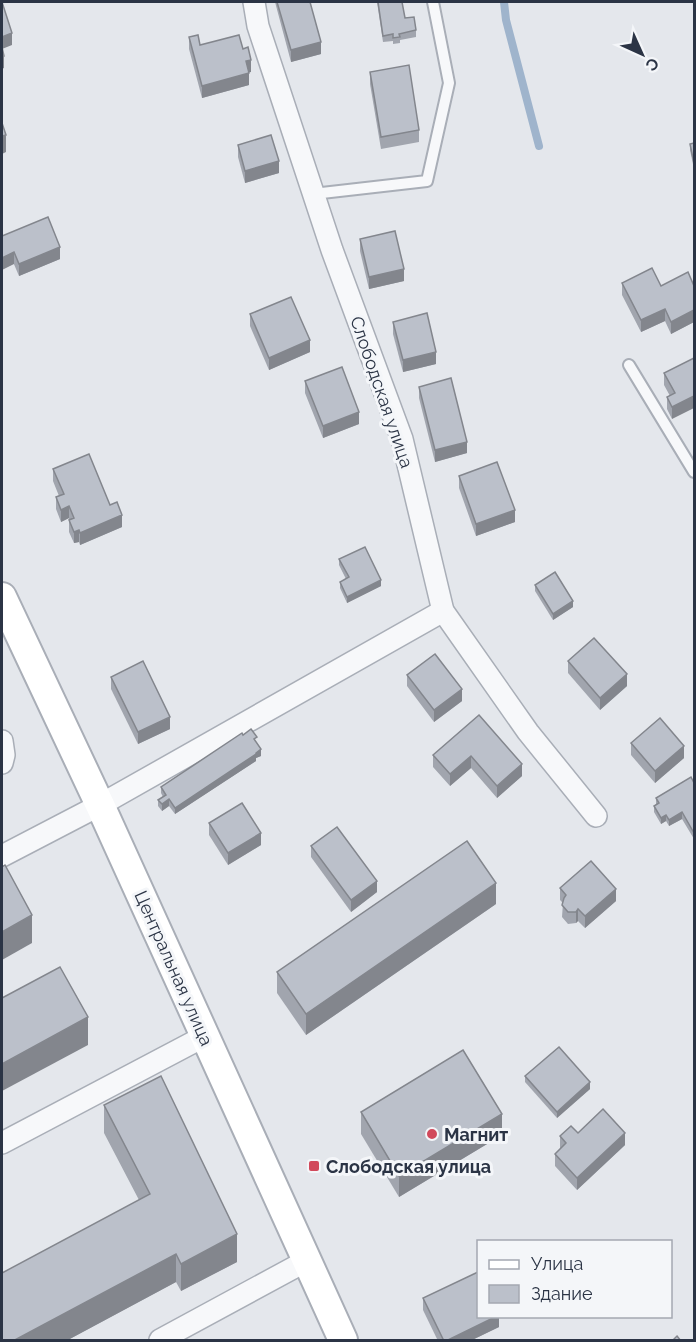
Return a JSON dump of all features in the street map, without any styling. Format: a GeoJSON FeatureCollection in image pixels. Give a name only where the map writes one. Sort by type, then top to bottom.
{"type":"FeatureCollection","features":[{"type":"Feature","properties":{"kind":"street","name":"Слободская улица"},"geometry":{"type":"LineString","coordinates":[[254,2],[258,26],[332,250],[402,439],[443,611],[528,732],[596,816]]}},
{"type":"Feature","properties":{"kind":"street","name":"Центральная улица"},"geometry":{"type":"LineString","coordinates":[[2,597],[100,805],[343,1341]]}},
{"type":"Feature","properties":{"kind":"street"},"geometry":{"type":"LineString","coordinates":[[2,856],[100,805],[443,611]]}},
{"type":"Feature","properties":{"kind":"street"},"geometry":{"type":"LineString","coordinates":[[2,741],[4,756],[2,763]]}},
{"type":"Feature","properties":{"kind":"street"},"geometry":{"type":"LineString","coordinates":[[2,1143],[205,1036]]}},
{"type":"Feature","properties":{"kind":"street"},"geometry":{"type":"LineString","coordinates":[[159,1341],[306,1261]]}},
{"type":"Feature","properties":{"kind":"lane"},"geometry":{"type":"LineString","coordinates":[[314,194],[427,181],[448,83],[433,2]]}},
{"type":"Feature","properties":{"kind":"lane"},"geometry":{"type":"LineString","coordinates":[[629,365],[694,472]]}},
{"type":"Feature","properties":{"kind":"building"},"geometry":{"type":"Polygon","coordinates":[[[2,2],[12,33],[2,37],[2,2]]]}},
{"type":"Feature","properties":{"kind":"building"},"geometry":{"type":"Polygon","coordinates":[[[277,2],[310,2],[321,42],[291,50],[277,2]]]}},
{"type":"Feature","properties":{"kind":"building"},"geometry":{"type":"Polygon","coordinates":[[[378,2],[402,2],[405,18],[414,17],[416,30],[399,34],[400,37],[393,38],[393,34],[383,36],[378,2]]]}},
{"type":"Feature","properties":{"kind":"building"},"geometry":{"type":"Polygon","coordinates":[[[198,35],[200,45],[239,35],[243,49],[248,47],[251,60],[246,61],[249,73],[202,86],[189,37],[198,35]]]}},
{"type":"Feature","properties":{"kind":"building"},"geometry":{"type":"Polygon","coordinates":[[[409,65],[419,130],[381,137],[370,72],[409,65]]]}},
{"type":"Feature","properties":{"kind":"building"},"geometry":{"type":"Polygon","coordinates":[[[2,123],[6,135],[2,136],[2,123]]]}},
{"type":"Feature","properties":{"kind":"building"},"geometry":{"type":"Polygon","coordinates":[[[271,135],[279,161],[245,171],[238,145],[271,135]]]}},
{"type":"Feature","properties":{"kind":"building"},"geometry":{"type":"Polygon","coordinates":[[[694,143],[694,163],[690,144],[694,143]]]}},
{"type":"Feature","properties":{"kind":"building"},"geometry":{"type":"Polygon","coordinates":[[[48,217],[60,247],[19,264],[14,252],[2,258],[2,236],[48,217]]]}},
{"type":"Feature","properties":{"kind":"building"},"geometry":{"type":"Polygon","coordinates":[[[395,231],[404,269],[369,277],[360,239],[395,231]]]}},
{"type":"Feature","properties":{"kind":"building"},"geometry":{"type":"Polygon","coordinates":[[[652,268],[661,286],[688,272],[694,286],[694,310],[671,322],[665,309],[641,320],[622,283],[652,268]]]}},
{"type":"Feature","properties":{"kind":"building"},"geometry":{"type":"Polygon","coordinates":[[[291,297],[310,340],[269,358],[250,314],[291,297]]]}},
{"type":"Feature","properties":{"kind":"building"},"geometry":{"type":"Polygon","coordinates":[[[427,313],[436,352],[403,360],[393,322],[427,313]]]}},
{"type":"Feature","properties":{"kind":"building"},"geometry":{"type":"Polygon","coordinates":[[[694,358],[694,396],[672,407],[667,397],[675,393],[664,373],[694,358]]]}},
{"type":"Feature","properties":{"kind":"building"},"geometry":{"type":"Polygon","coordinates":[[[342,367],[359,412],[323,426],[305,381],[342,367]]]}},
{"type":"Feature","properties":{"kind":"building"},"geometry":{"type":"Polygon","coordinates":[[[451,378],[467,442],[435,450],[419,387],[451,378]]]}},
{"type":"Feature","properties":{"kind":"building"},"geometry":{"type":"Polygon","coordinates":[[[89,454],[110,505],[117,502],[122,515],[80,533],[79,530],[74,532],[69,520],[74,518],[69,506],[61,510],[56,497],[64,494],[53,469],[89,454]]]}},
{"type":"Feature","properties":{"kind":"building"},"geometry":{"type":"Polygon","coordinates":[[[497,462],[515,510],[476,524],[459,476],[497,462]]]}},
{"type":"Feature","properties":{"kind":"building"},"geometry":{"type":"Polygon","coordinates":[[[365,547],[381,580],[347,597],[340,582],[349,577],[339,559],[365,547]]]}},
{"type":"Feature","properties":{"kind":"building"},"geometry":{"type":"Polygon","coordinates":[[[555,572],[573,601],[553,614],[535,585],[555,572]]]}},
{"type":"Feature","properties":{"kind":"building"},"geometry":{"type":"Polygon","coordinates":[[[594,638],[627,674],[600,698],[568,661],[594,638]]]}},
{"type":"Feature","properties":{"kind":"building"},"geometry":{"type":"Polygon","coordinates":[[[435,654],[462,689],[434,710],[407,675],[435,654]]]}},
{"type":"Feature","properties":{"kind":"building"},"geometry":{"type":"Polygon","coordinates":[[[143,661],[170,717],[138,732],[111,677],[143,661]]]}},
{"type":"Feature","properties":{"kind":"building"},"geometry":{"type":"Polygon","coordinates":[[[479,715],[522,764],[497,786],[471,756],[450,774],[433,755],[479,715]]]}},
{"type":"Feature","properties":{"kind":"building"},"geometry":{"type":"Polygon","coordinates":[[[660,718],[684,746],[655,771],[631,743],[660,718]]]}},
{"type":"Feature","properties":{"kind":"building"},"geometry":{"type":"Polygon","coordinates":[[[251,729],[261,749],[256,754],[175,808],[169,799],[162,804],[158,800],[166,795],[161,787],[251,729]]]}},
{"type":"Feature","properties":{"kind":"building"},"geometry":{"type":"Polygon","coordinates":[[[691,777],[694,783],[694,833],[682,812],[669,820],[666,815],[661,818],[654,806],[659,803],[656,798],[691,777]]]}},
{"type":"Feature","properties":{"kind":"building"},"geometry":{"type":"Polygon","coordinates":[[[242,803],[261,833],[228,853],[209,823],[242,803]]]}},
{"type":"Feature","properties":{"kind":"building"},"geometry":{"type":"Polygon","coordinates":[[[337,827],[377,881],[351,900],[311,846],[337,827]]]}},
{"type":"Feature","properties":{"kind":"building"},"geometry":{"type":"Polygon","coordinates":[[[467,841],[496,883],[306,1014],[277,972],[467,841]]]}},
{"type":"Feature","properties":{"kind":"building"},"geometry":{"type":"Polygon","coordinates":[[[591,861],[616,889],[585,916],[578,909],[576,912],[568,912],[562,905],[566,895],[560,888],[591,861]]]}},
{"type":"Feature","properties":{"kind":"building"},"geometry":{"type":"Polygon","coordinates":[[[5,865],[32,915],[2,932],[2,867],[5,865]]]}},
{"type":"Feature","properties":{"kind":"building"},"geometry":{"type":"Polygon","coordinates":[[[60,967],[88,1017],[2,1064],[2,998],[60,967]]]}},
{"type":"Feature","properties":{"kind":"building"},"geometry":{"type":"Polygon","coordinates":[[[559,1047],[590,1082],[557,1112],[525,1076],[559,1047]]]}},
{"type":"Feature","properties":{"kind":"building","name":"Магнит"},"geometry":{"type":"Polygon","coordinates":[[[463,1050],[502,1114],[399,1176],[361,1112],[463,1050]]]}},
{"type":"Feature","properties":{"kind":"building"},"geometry":{"type":"Polygon","coordinates":[[[161,1076],[237,1234],[181,1264],[176,1254],[13,1341],[2,1341],[2,1273],[150,1194],[104,1105],[161,1076]]]}},
{"type":"Feature","properties":{"kind":"building"},"geometry":{"type":"Polygon","coordinates":[[[603,1109],[625,1133],[577,1178],[555,1154],[566,1143],[560,1136],[571,1126],[578,1133],[603,1109]]]}},
{"type":"Feature","properties":{"kind":"building"},"geometry":{"type":"Polygon","coordinates":[[[477,1272],[477,1318],[493,1318],[444,1341],[423,1298],[477,1272]]]}},
{"type":"Feature","properties":{"kind":"waterway"},"geometry":{"type":"LineString","coordinates":[[504,2],[506,20],[539,146]]}},
{"type":"Feature","properties":{"kind":"place","name":"Магнит"},"geometry":{"type":"Point","coordinates":[432,1134]}},
{"type":"Feature","properties":{"kind":"place","name":"Слободская улица"},"geometry":{"type":"Point","coordinates":[314,1166]}}]}
